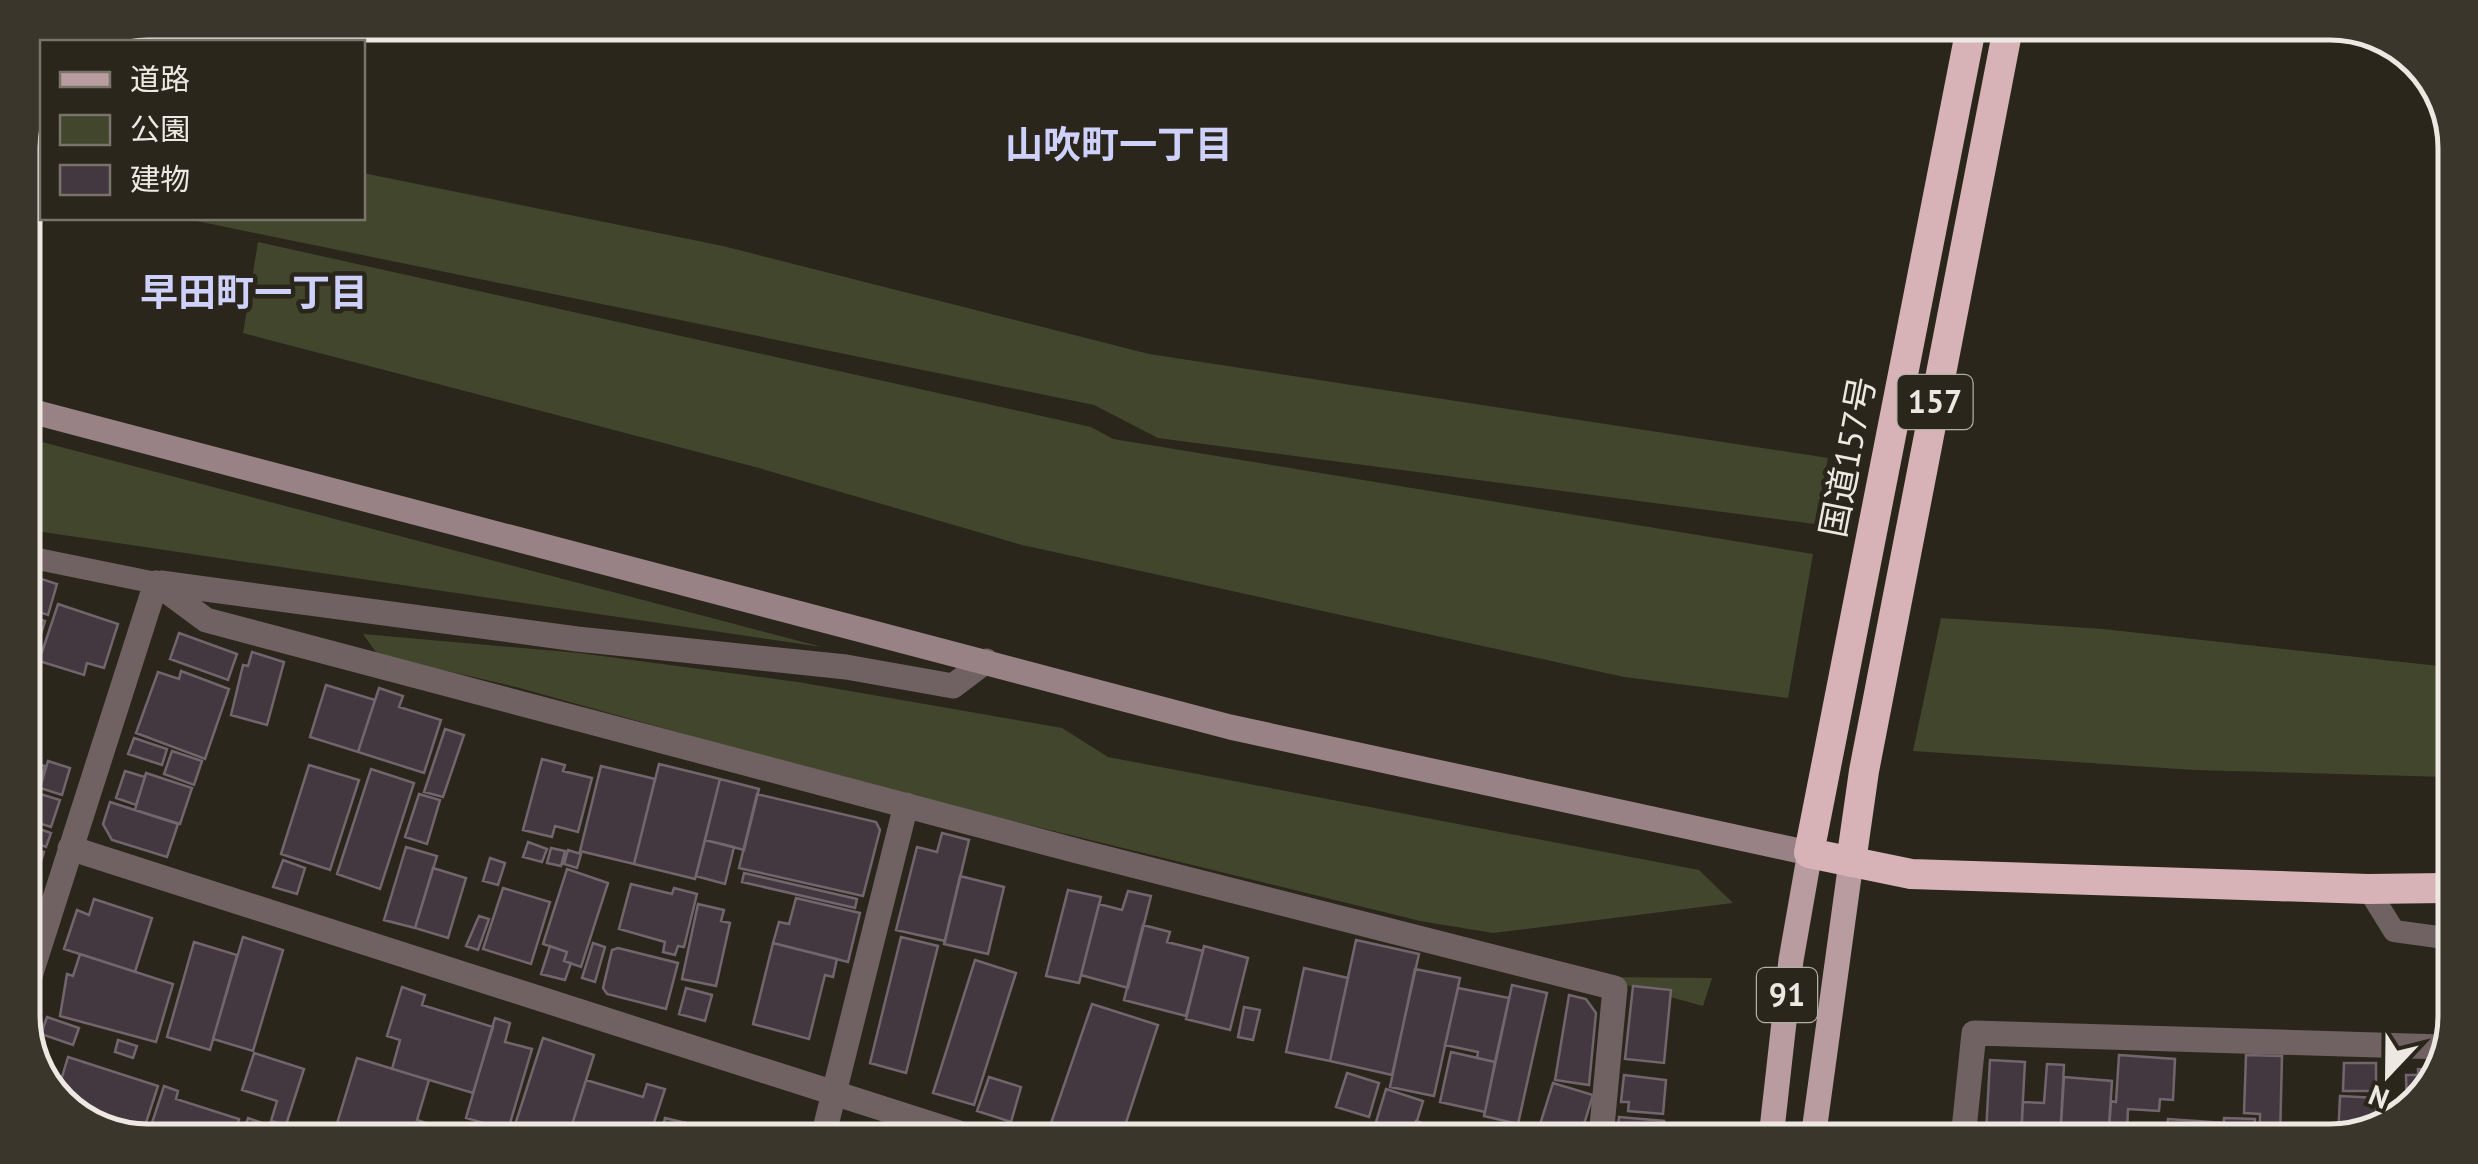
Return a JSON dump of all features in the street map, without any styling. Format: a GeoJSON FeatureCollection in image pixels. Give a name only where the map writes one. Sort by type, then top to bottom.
{"type":"FeatureCollection","features":[{"type":"Feature","properties":{"kind":"highway","name":"国道157号"},"geometry":{"type":"LineString","coordinates":[[1826,766],[1969,40]]}},
{"type":"Feature","properties":{"kind":"highway","name":"157"},"geometry":{"type":"LineString","coordinates":[[1850,862],[1864,770],[2006,40]]}},
{"type":"Feature","properties":{"kind":"highway"},"geometry":{"type":"LineString","coordinates":[[1809,854],[1911,874],[2368,890],[2438,888]]}},
{"type":"Feature","properties":{"kind":"main road","name":"157"},"geometry":{"type":"LineString","coordinates":[[1809,854],[1826,766]]}},
{"type":"Feature","properties":{"kind":"main road","name":"91"},"geometry":{"type":"LineString","coordinates":[[1773,1124],[1791,960],[1809,854]]}},
{"type":"Feature","properties":{"kind":"main road","name":"91"},"geometry":{"type":"LineString","coordinates":[[1815,1124],[1850,862]]}},
{"type":"Feature","properties":{"kind":"street"},"geometry":{"type":"LineString","coordinates":[[40,414],[1230,726],[1809,854]]}},
{"type":"Feature","properties":{"kind":"street"},"geometry":{"type":"LineString","coordinates":[[156,583],[576,638],[846,666],[953,686],[986,661]]}},
{"type":"Feature","properties":{"kind":"street"},"geometry":{"type":"LineString","coordinates":[[156,583],[206,620],[1616,988],[1602,1124]]}},
{"type":"Feature","properties":{"kind":"street"},"geometry":{"type":"LineString","coordinates":[[40,941],[156,583]]}},
{"type":"Feature","properties":{"kind":"street"},"geometry":{"type":"LineString","coordinates":[[826,1124],[906,805]]}},
{"type":"Feature","properties":{"kind":"street"},"geometry":{"type":"LineString","coordinates":[[70,848],[931,1124]]}},
{"type":"Feature","properties":{"kind":"street"},"geometry":{"type":"LineString","coordinates":[[1964,1124],[1974,1032],[2433,1048]]}},
{"type":"Feature","properties":{"kind":"lane"},"geometry":{"type":"LineString","coordinates":[[40,559],[156,583]]}},
{"type":"Feature","properties":{"kind":"lane"},"geometry":{"type":"LineString","coordinates":[[2368,890],[2394,931],[2438,937]]}},
{"type":"Feature","properties":{"kind":"green space"},"geometry":{"type":"Polygon","coordinates":[[[365,173],[723,246],[1149,354],[1828,458],[1815,524],[1158,438],[1094,405],[192,220],[365,220],[365,173]]]}},
{"type":"Feature","properties":{"kind":"green space"},"geometry":{"type":"Polygon","coordinates":[[[258,242],[1091,427],[1113,439],[1813,554],[1788,698],[1624,677],[1022,545],[759,468],[243,333],[258,242]]]}},
{"type":"Feature","properties":{"kind":"green space"},"geometry":{"type":"Polygon","coordinates":[[[40,441],[822,647],[40,532],[40,441]]]}},
{"type":"Feature","properties":{"kind":"green space"},"geometry":{"type":"Polygon","coordinates":[[[1941,618],[2103,629],[2438,666],[2438,777],[2194,770],[1913,751],[1941,618]]]}},
{"type":"Feature","properties":{"kind":"green space"},"geometry":{"type":"Polygon","coordinates":[[[363,634],[579,653],[798,682],[1062,728],[1108,757],[1699,870],[1733,903],[1493,933],[1420,921],[871,786],[516,687],[378,655],[363,634]]]}},
{"type":"Feature","properties":{"kind":"green space"},"geometry":{"type":"Polygon","coordinates":[[[1597,977],[1712,978],[1703,1006],[1597,977]]]}},
{"type":"Feature","properties":{"kind":"building"},"geometry":{"type":"Polygon","coordinates":[[[40,578],[57,584],[48,615],[40,612],[40,578]]]}},
{"type":"Feature","properties":{"kind":"building"},"geometry":{"type":"Polygon","coordinates":[[[58,604],[118,624],[104,668],[87,663],[84,675],[40,661],[58,604]]]}},
{"type":"Feature","properties":{"kind":"building"},"geometry":{"type":"Polygon","coordinates":[[[179,633],[237,654],[228,680],[170,659],[179,633]]]}},
{"type":"Feature","properties":{"kind":"building"},"geometry":{"type":"Polygon","coordinates":[[[252,652],[284,662],[267,725],[231,715],[243,665],[248,666],[252,652]]]}},
{"type":"Feature","properties":{"kind":"building"},"geometry":{"type":"Polygon","coordinates":[[[181,671],[229,689],[205,759],[136,733],[158,672],[179,679],[181,671]]]}},
{"type":"Feature","properties":{"kind":"building"},"geometry":{"type":"Polygon","coordinates":[[[326,685],[375,700],[358,752],[310,737],[326,685]]]}},
{"type":"Feature","properties":{"kind":"building"},"geometry":{"type":"Polygon","coordinates":[[[379,688],[403,696],[399,707],[441,720],[424,773],[358,752],[379,688]]]}},
{"type":"Feature","properties":{"kind":"building"},"geometry":{"type":"Polygon","coordinates":[[[445,729],[464,735],[443,797],[424,792],[445,729]]]}},
{"type":"Feature","properties":{"kind":"building"},"geometry":{"type":"Polygon","coordinates":[[[134,738],[167,749],[162,765],[128,754],[134,738]]]}},
{"type":"Feature","properties":{"kind":"building"},"geometry":{"type":"Polygon","coordinates":[[[172,751],[202,761],[194,785],[164,774],[172,751]]]}},
{"type":"Feature","properties":{"kind":"building"},"geometry":{"type":"Polygon","coordinates":[[[542,759],[565,765],[563,771],[592,778],[578,832],[555,826],[552,837],[523,830],[542,759]]]}},
{"type":"Feature","properties":{"kind":"building"},"geometry":{"type":"Polygon","coordinates":[[[48,761],[70,768],[62,795],[40,788],[48,761]]]}},
{"type":"Feature","properties":{"kind":"building"},"geometry":{"type":"Polygon","coordinates":[[[659,764],[720,779],[695,879],[634,864],[659,764]]]}},
{"type":"Feature","properties":{"kind":"building"},"geometry":{"type":"Polygon","coordinates":[[[309,765],[359,780],[330,870],[281,854],[309,765]]]}},
{"type":"Feature","properties":{"kind":"building"},"geometry":{"type":"Polygon","coordinates":[[[601,766],[655,779],[634,864],[580,851],[601,766]]]}},
{"type":"Feature","properties":{"kind":"building"},"geometry":{"type":"Polygon","coordinates":[[[371,769],[414,783],[380,889],[337,874],[371,769]]]}},
{"type":"Feature","properties":{"kind":"building"},"geometry":{"type":"Polygon","coordinates":[[[125,771],[145,777],[136,805],[116,798],[125,771]]]}},
{"type":"Feature","properties":{"kind":"building"},"geometry":{"type":"Polygon","coordinates":[[[146,773],[192,788],[180,824],[135,810],[146,773]]]}},
{"type":"Feature","properties":{"kind":"building"},"geometry":{"type":"Polygon","coordinates":[[[720,779],[759,789],[744,850],[705,840],[720,779]]]}},
{"type":"Feature","properties":{"kind":"building"},"geometry":{"type":"Polygon","coordinates":[[[40,794],[60,800],[51,827],[40,824],[40,794]]]}},
{"type":"Feature","properties":{"kind":"building"},"geometry":{"type":"Polygon","coordinates":[[[419,794],[440,800],[427,844],[405,837],[419,794]]]}},
{"type":"Feature","properties":{"kind":"building"},"geometry":{"type":"Polygon","coordinates":[[[757,794],[876,822],[880,830],[863,896],[739,868],[757,794]]]}},
{"type":"Feature","properties":{"kind":"building"},"geometry":{"type":"Polygon","coordinates":[[[110,802],[178,824],[167,857],[112,840],[103,824],[110,802]]]}},
{"type":"Feature","properties":{"kind":"building"},"geometry":{"type":"Polygon","coordinates":[[[40,829],[51,833],[46,847],[40,845],[40,829]]]}},
{"type":"Feature","properties":{"kind":"building"},"geometry":{"type":"Polygon","coordinates":[[[942,833],[969,840],[945,941],[896,930],[917,847],[937,852],[942,833]]]}},
{"type":"Feature","properties":{"kind":"building"},"geometry":{"type":"Polygon","coordinates":[[[705,840],[734,847],[725,884],[696,876],[705,840]]]}},
{"type":"Feature","properties":{"kind":"building"},"geometry":{"type":"Polygon","coordinates":[[[528,842],[547,849],[542,862],[523,857],[528,842]]]}},
{"type":"Feature","properties":{"kind":"building"},"geometry":{"type":"Polygon","coordinates":[[[406,847],[437,856],[415,928],[384,920],[406,847]]]}},
{"type":"Feature","properties":{"kind":"building"},"geometry":{"type":"Polygon","coordinates":[[[551,848],[565,851],[561,866],[547,863],[551,848]]]}},
{"type":"Feature","properties":{"kind":"building"},"geometry":{"type":"Polygon","coordinates":[[[568,850],[581,854],[577,868],[564,864],[568,850]]]}},
{"type":"Feature","properties":{"kind":"building"},"geometry":{"type":"Polygon","coordinates":[[[490,858],[505,863],[498,885],[483,881],[490,858]]]}},
{"type":"Feature","properties":{"kind":"building"},"geometry":{"type":"Polygon","coordinates":[[[283,860],[305,868],[297,894],[273,887],[283,860]]]}},
{"type":"Feature","properties":{"kind":"building"},"geometry":{"type":"Polygon","coordinates":[[[433,868],[466,878],[448,938],[415,928],[433,868]]]}},
{"type":"Feature","properties":{"kind":"building"},"geometry":{"type":"Polygon","coordinates":[[[567,869],[608,883],[581,967],[564,961],[567,952],[543,944],[567,869]]]}},
{"type":"Feature","properties":{"kind":"building"},"geometry":{"type":"Polygon","coordinates":[[[744,873],[857,899],[855,908],[742,882],[744,873]]]}},
{"type":"Feature","properties":{"kind":"building"},"geometry":{"type":"Polygon","coordinates":[[[960,876],[1004,887],[988,954],[944,944],[960,876]]]}},
{"type":"Feature","properties":{"kind":"building"},"geometry":{"type":"Polygon","coordinates":[[[631,884],[672,894],[674,888],[697,894],[684,947],[678,946],[675,955],[663,952],[665,942],[619,929],[631,884]]]}},
{"type":"Feature","properties":{"kind":"building"},"geometry":{"type":"Polygon","coordinates":[[[503,888],[550,902],[531,964],[483,949],[503,888]]]}},
{"type":"Feature","properties":{"kind":"building"},"geometry":{"type":"Polygon","coordinates":[[[1068,890],[1101,897],[1079,983],[1046,976],[1068,890]]]}},
{"type":"Feature","properties":{"kind":"building"},"geometry":{"type":"Polygon","coordinates":[[[1128,891],[1151,896],[1128,988],[1081,975],[1099,904],[1122,910],[1128,891]]]}},
{"type":"Feature","properties":{"kind":"building"},"geometry":{"type":"Polygon","coordinates":[[[796,898],[860,913],[848,962],[773,943],[779,922],[789,924],[796,898]]]}},
{"type":"Feature","properties":{"kind":"building"},"geometry":{"type":"Polygon","coordinates":[[[94,899],[152,918],[135,972],[64,949],[77,910],[89,915],[94,899]]]}},
{"type":"Feature","properties":{"kind":"building"},"geometry":{"type":"Polygon","coordinates":[[[698,904],[724,910],[721,921],[730,923],[716,986],[682,979],[698,904]]]}},
{"type":"Feature","properties":{"kind":"building"},"geometry":{"type":"Polygon","coordinates":[[[479,916],[489,919],[478,950],[466,946],[479,916]]]}},
{"type":"Feature","properties":{"kind":"building"},"geometry":{"type":"Polygon","coordinates":[[[1143,925],[1170,932],[1167,942],[1203,951],[1186,1016],[1124,1000],[1143,925]]]}},
{"type":"Feature","properties":{"kind":"building"},"geometry":{"type":"Polygon","coordinates":[[[243,937],[283,950],[253,1051],[213,1039],[243,937]]]}},
{"type":"Feature","properties":{"kind":"building"},"geometry":{"type":"Polygon","coordinates":[[[901,937],[938,946],[906,1073],[870,1063],[901,937]]]}},
{"type":"Feature","properties":{"kind":"building"},"geometry":{"type":"Polygon","coordinates":[[[1356,940],[1419,954],[1392,1075],[1330,1061],[1356,940]]]}},
{"type":"Feature","properties":{"kind":"building"},"geometry":{"type":"Polygon","coordinates":[[[194,942],[237,955],[210,1050],[167,1037],[194,942]]]}},
{"type":"Feature","properties":{"kind":"building"},"geometry":{"type":"Polygon","coordinates":[[[593,943],[605,947],[595,982],[582,978],[593,943]]]}},
{"type":"Feature","properties":{"kind":"building"},"geometry":{"type":"Polygon","coordinates":[[[773,943],[837,959],[833,977],[825,975],[809,1039],[753,1024],[773,943]]]}},
{"type":"Feature","properties":{"kind":"building"},"geometry":{"type":"Polygon","coordinates":[[[550,946],[567,952],[564,961],[571,963],[565,980],[541,974],[550,946]]]}},
{"type":"Feature","properties":{"kind":"building"},"geometry":{"type":"Polygon","coordinates":[[[1204,946],[1248,958],[1230,1030],[1186,1019],[1204,946]]]}},
{"type":"Feature","properties":{"kind":"building"},"geometry":{"type":"Polygon","coordinates":[[[618,948],[678,963],[666,1009],[607,994],[603,988],[612,950],[618,948]]]}},
{"type":"Feature","properties":{"kind":"building"},"geometry":{"type":"Polygon","coordinates":[[[80,954],[173,984],[156,1042],[60,1016],[67,974],[73,976],[80,954]]]}},
{"type":"Feature","properties":{"kind":"building"},"geometry":{"type":"Polygon","coordinates":[[[975,960],[1016,973],[974,1105],[933,1093],[975,960]]]}},
{"type":"Feature","properties":{"kind":"building"},"geometry":{"type":"Polygon","coordinates":[[[1304,968],[1348,978],[1330,1061],[1286,1052],[1304,968]]]}},
{"type":"Feature","properties":{"kind":"building"},"geometry":{"type":"Polygon","coordinates":[[[1415,969],[1460,978],[1434,1096],[1390,1087],[1415,969]]]}},
{"type":"Feature","properties":{"kind":"building"},"geometry":{"type":"Polygon","coordinates":[[[1512,985],[1547,993],[1518,1124],[1484,1116],[1512,985]]]}},
{"type":"Feature","properties":{"kind":"building"},"geometry":{"type":"Polygon","coordinates":[[[1633,986],[1671,990],[1664,1063],[1625,1059],[1633,986]]]}},
{"type":"Feature","properties":{"kind":"building"},"geometry":{"type":"Polygon","coordinates":[[[402,987],[425,995],[422,1005],[493,1027],[473,1093],[392,1069],[400,1040],[387,1036],[402,987]]]}},
{"type":"Feature","properties":{"kind":"building"},"geometry":{"type":"Polygon","coordinates":[[[686,988],[712,995],[705,1021],[679,1014],[686,988]]]}},
{"type":"Feature","properties":{"kind":"building"},"geometry":{"type":"Polygon","coordinates":[[[1458,988],[1509,998],[1495,1062],[1477,1058],[1478,1052],[1445,1045],[1458,988]]]}},
{"type":"Feature","properties":{"kind":"building"},"geometry":{"type":"Polygon","coordinates":[[[1569,995],[1586,999],[1596,1013],[1589,1085],[1555,1080],[1569,995]]]}},
{"type":"Feature","properties":{"kind":"building"},"geometry":{"type":"Polygon","coordinates":[[[1092,1004],[1158,1025],[1126,1124],[1051,1124],[1092,1004]]]}},
{"type":"Feature","properties":{"kind":"building"},"geometry":{"type":"Polygon","coordinates":[[[1244,1007],[1260,1010],[1253,1040],[1238,1037],[1244,1007]]]}},
{"type":"Feature","properties":{"kind":"building"},"geometry":{"type":"Polygon","coordinates":[[[47,1017],[79,1028],[73,1045],[41,1033],[47,1017]]]}},
{"type":"Feature","properties":{"kind":"building"},"geometry":{"type":"Polygon","coordinates":[[[495,1018],[510,1023],[505,1042],[532,1049],[510,1124],[487,1124],[466,1118],[495,1018]]]}},
{"type":"Feature","properties":{"kind":"building"},"geometry":{"type":"Polygon","coordinates":[[[543,1038],[594,1055],[572,1124],[515,1124],[543,1038]]]}},
{"type":"Feature","properties":{"kind":"building"},"geometry":{"type":"Polygon","coordinates":[[[118,1040],[137,1046],[133,1058],[115,1052],[118,1040]]]}},
{"type":"Feature","properties":{"kind":"building"},"geometry":{"type":"Polygon","coordinates":[[[1451,1052],[1495,1062],[1485,1112],[1440,1102],[1451,1052]]]}},
{"type":"Feature","properties":{"kind":"building"},"geometry":{"type":"Polygon","coordinates":[[[254,1053],[304,1069],[286,1124],[271,1121],[277,1101],[242,1090],[254,1053]]]}},
{"type":"Feature","properties":{"kind":"building"},"geometry":{"type":"Polygon","coordinates":[[[2119,1055],[2175,1059],[2173,1100],[2160,1099],[2159,1111],[2128,1109],[2127,1124],[2109,1124],[2111,1101],[2116,1102],[2119,1055]]]}},
{"type":"Feature","properties":{"kind":"building"},"geometry":{"type":"Polygon","coordinates":[[[2246,1055],[2282,1056],[2280,1124],[2260,1124],[2260,1114],[2244,1113],[2246,1055]]]}},
{"type":"Feature","properties":{"kind":"building"},"geometry":{"type":"Polygon","coordinates":[[[68,1057],[158,1086],[146,1124],[107,1116],[82,1102],[61,1080],[68,1057]]]}},
{"type":"Feature","properties":{"kind":"building"},"geometry":{"type":"Polygon","coordinates":[[[357,1058],[429,1080],[417,1120],[429,1124],[337,1124],[357,1058]]]}},
{"type":"Feature","properties":{"kind":"building"},"geometry":{"type":"Polygon","coordinates":[[[1990,1060],[2025,1062],[2022,1124],[1986,1124],[1990,1060]]]}},
{"type":"Feature","properties":{"kind":"building"},"geometry":{"type":"Polygon","coordinates":[[[2344,1063],[2376,1063],[2376,1091],[2343,1091],[2344,1063]]]}},
{"type":"Feature","properties":{"kind":"building"},"geometry":{"type":"Polygon","coordinates":[[[2047,1064],[2064,1065],[2061,1124],[2022,1124],[2023,1102],[2044,1103],[2047,1064]]]}},
{"type":"Feature","properties":{"kind":"building"},"geometry":{"type":"Polygon","coordinates":[[[2418,1069],[2423,1069],[2406,1092],[2406,1075],[2418,1075],[2418,1069]]]}},
{"type":"Feature","properties":{"kind":"building"},"geometry":{"type":"Polygon","coordinates":[[[1347,1073],[1379,1083],[1369,1117],[1336,1107],[1347,1073]]]}},
{"type":"Feature","properties":{"kind":"building"},"geometry":{"type":"Polygon","coordinates":[[[1624,1075],[1666,1080],[1663,1114],[1628,1111],[1629,1102],[1621,1102],[1624,1075]]]}},
{"type":"Feature","properties":{"kind":"building"},"geometry":{"type":"Polygon","coordinates":[[[989,1077],[1021,1087],[1011,1122],[977,1111],[989,1077]]]}},
{"type":"Feature","properties":{"kind":"building"},"geometry":{"type":"Polygon","coordinates":[[[2064,1077],[2112,1081],[2109,1124],[2061,1124],[2064,1077]]]}},
{"type":"Feature","properties":{"kind":"building"},"geometry":{"type":"Polygon","coordinates":[[[586,1080],[643,1097],[647,1084],[665,1089],[654,1124],[572,1124],[586,1080]]]}},
{"type":"Feature","properties":{"kind":"building"},"geometry":{"type":"Polygon","coordinates":[[[1553,1083],[1593,1095],[1584,1124],[1540,1124],[1553,1083]]]}},
{"type":"Feature","properties":{"kind":"building"},"geometry":{"type":"Polygon","coordinates":[[[164,1086],[178,1091],[176,1099],[239,1119],[238,1124],[152,1124],[164,1086]]]}},
{"type":"Feature","properties":{"kind":"building"},"geometry":{"type":"Polygon","coordinates":[[[1386,1089],[1423,1101],[1416,1124],[1376,1122],[1386,1089]]]}},
{"type":"Feature","properties":{"kind":"building"},"geometry":{"type":"Polygon","coordinates":[[[2340,1096],[2377,1098],[2376,1114],[2339,1123],[2340,1096]]]}},
{"type":"Feature","properties":{"kind":"building"},"geometry":{"type":"Polygon","coordinates":[[[1619,1117],[1664,1121],[1664,1124],[1618,1124],[1619,1117]]]}},
{"type":"Feature","properties":{"kind":"building"},"geometry":{"type":"Polygon","coordinates":[[[665,1118],[690,1124],[664,1124],[665,1118]]]}},
{"type":"Feature","properties":{"kind":"building"},"geometry":{"type":"Polygon","coordinates":[[[2224,1118],[2255,1119],[2255,1124],[2224,1124],[2224,1118]]]}},
{"type":"Feature","properties":{"kind":"building"},"geometry":{"type":"Polygon","coordinates":[[[2168,1119],[2224,1123],[2224,1124],[2168,1124],[2168,1119]]]}},
{"type":"Feature","properties":{"kind":"district","name":"山吹町一丁目"},"geometry":{"type":"Point","coordinates":[1119,145]}},
{"type":"Feature","properties":{"kind":"district","name":"早田町一丁目"},"geometry":{"type":"Point","coordinates":[254,293]}}]}
